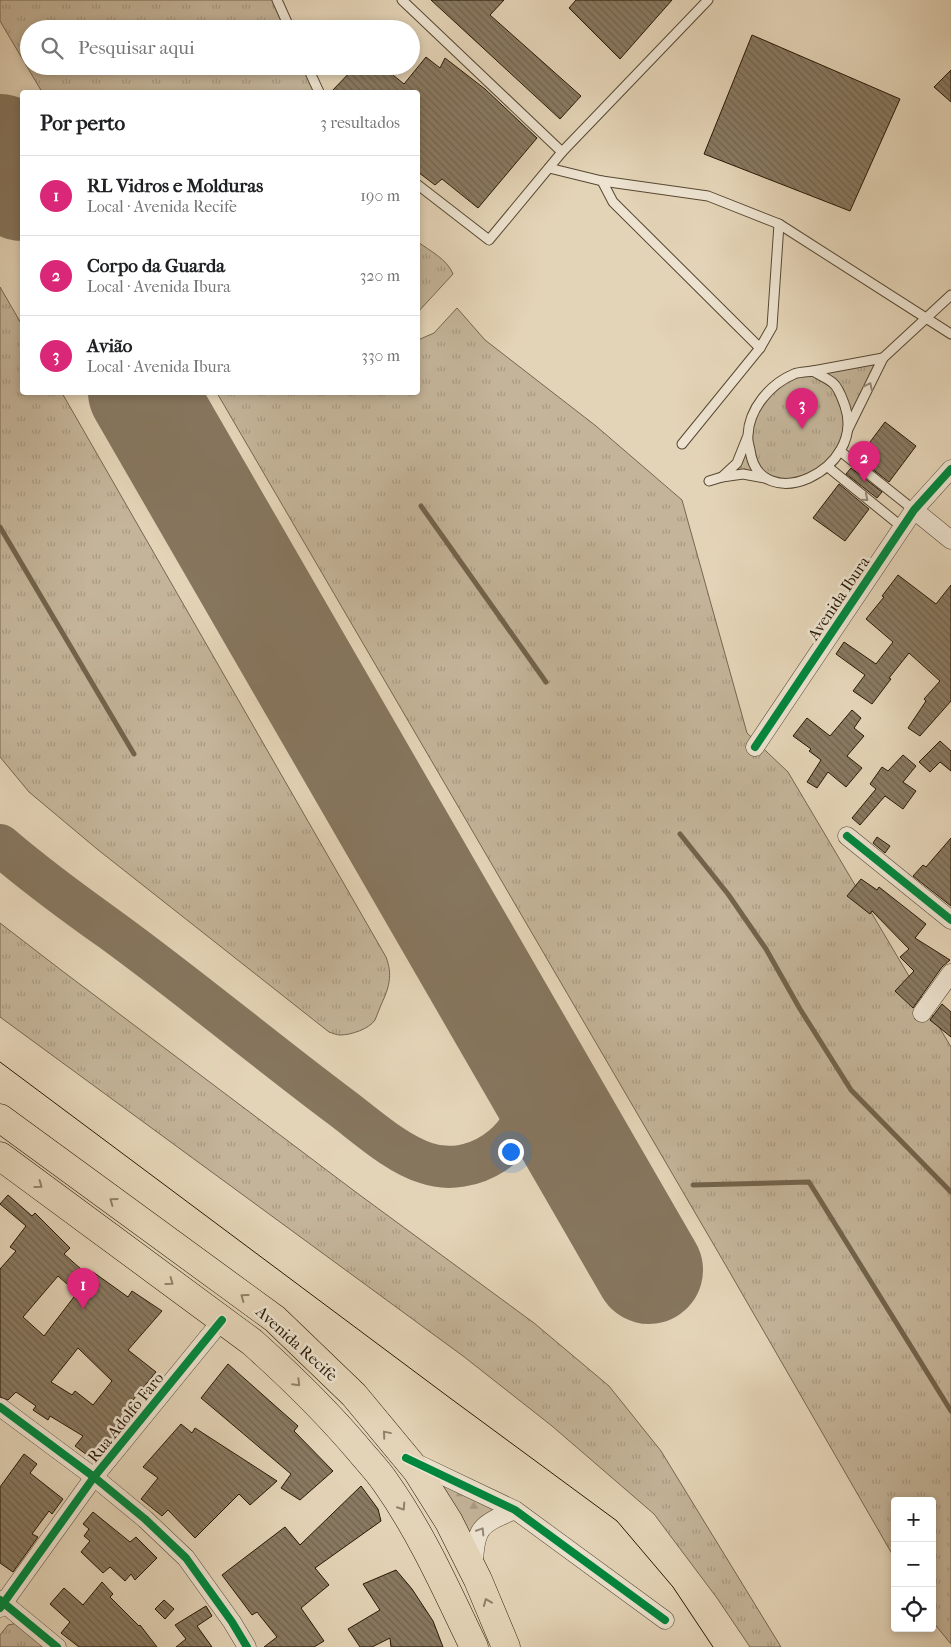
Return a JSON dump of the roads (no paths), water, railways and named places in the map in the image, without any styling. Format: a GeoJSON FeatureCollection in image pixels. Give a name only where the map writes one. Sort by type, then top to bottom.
{"type":"FeatureCollection","features":[{"type":"Feature","properties":{"kind":"main road","name":"Avenida Recife"},"geometry":{"type":"LineString","coordinates":[[0,1118],[275,1320],[354,1395],[417,1471],[439,1506],[473,1569],[506,1647]]}},
{"type":"Feature","properties":{"kind":"main road","name":"Avenida Recife"},"geometry":{"type":"LineString","coordinates":[[0,1156],[252,1342],[282,1368],[332,1418],[385,1481],[426,1547],[474,1647]]}},
{"type":"Feature","properties":{"kind":"street","name":"Avenida Ibura"},"geometry":{"type":"LineString","coordinates":[[755,747],[902,527],[914,510],[951,469]]}},
{"type":"Feature","properties":{"kind":"street"},"geometry":{"type":"LineString","coordinates":[[914,510],[951,540]]}},
{"type":"Feature","properties":{"kind":"street"},"geometry":{"type":"LineString","coordinates":[[847,836],[951,920]]}},
{"type":"Feature","properties":{"kind":"street"},"geometry":{"type":"LineString","coordinates":[[922,1013],[951,973]]}},
{"type":"Feature","properties":{"kind":"street","name":"Rua Adolfo Faro"},"geometry":{"type":"LineString","coordinates":[[1,1603],[94,1477],[222,1320]]}},
{"type":"Feature","properties":{"kind":"street"},"geometry":{"type":"LineString","coordinates":[[0,1407],[94,1477],[145,1518],[186,1558],[232,1622],[246,1647]]}},
{"type":"Feature","properties":{"kind":"street"},"geometry":{"type":"LineString","coordinates":[[406,1458],[514,1510],[665,1620]]}},
{"type":"Feature","properties":{"kind":"street"},"geometry":{"type":"LineString","coordinates":[[473,1569],[475,1542],[479,1531],[490,1520],[514,1510]]}},
{"type":"Feature","properties":{"kind":"street"},"geometry":{"type":"LineString","coordinates":[[1,1603],[58,1647]]}},
{"type":"Feature","properties":{"kind":"lane"},"geometry":{"type":"LineString","coordinates":[[277,0],[286,20]]}},
{"type":"Feature","properties":{"kind":"lane"},"geometry":{"type":"LineString","coordinates":[[402,0],[562,152]]}},
{"type":"Feature","properties":{"kind":"lane"},"geometry":{"type":"LineString","coordinates":[[420,187],[488,240],[562,152],[708,0]]}},
{"type":"Feature","properties":{"kind":"lane"},"geometry":{"type":"LineString","coordinates":[[311,75],[318,90]]}},
{"type":"Feature","properties":{"kind":"lane"},"geometry":{"type":"LineString","coordinates":[[549,168],[602,181],[708,196],[779,224],[951,334]]}},
{"type":"Feature","properties":{"kind":"lane"},"geometry":{"type":"LineString","coordinates":[[602,181],[613,202],[760,348]]}},
{"type":"Feature","properties":{"kind":"lane"},"geometry":{"type":"LineString","coordinates":[[682,444],[760,348],[772,327],[779,224]]}},
{"type":"Feature","properties":{"kind":"lane"},"geometry":{"type":"LineString","coordinates":[[709,481],[722,476],[744,474],[786,484],[812,478],[828,467],[840,451],[848,430],[883,358],[951,295]]}},
{"type":"Feature","properties":{"kind":"lane"},"geometry":{"type":"LineString","coordinates":[[722,476],[737,463],[748,435],[752,416],[760,401],[777,383],[796,373],[813,372],[883,358]]}},
{"type":"Feature","properties":{"kind":"lane"},"geometry":{"type":"LineString","coordinates":[[813,372],[833,383],[841,394],[846,410],[848,430]]}},
{"type":"Feature","properties":{"kind":"lane"},"geometry":{"type":"LineString","coordinates":[[748,435],[751,463],[765,478]]}},
{"type":"Feature","properties":{"kind":"lane"},"geometry":{"type":"LineString","coordinates":[[840,451],[914,510]]}},
{"type":"Feature","properties":{"kind":"lane"},"geometry":{"type":"LineString","coordinates":[[828,467],[902,527]]}},
{"type":"Feature","properties":{"kind":"waterway"},"geometry":{"type":"LineString","coordinates":[[421,506],[546,682]]}},
{"type":"Feature","properties":{"kind":"waterway"},"geometry":{"type":"LineString","coordinates":[[0,527],[134,754]]}},
{"type":"Feature","properties":{"kind":"waterway"},"geometry":{"type":"LineString","coordinates":[[680,834],[728,894],[766,949],[800,1009],[851,1090],[951,1192]]}},
{"type":"Feature","properties":{"kind":"waterway"},"geometry":{"type":"LineString","coordinates":[[693,1185],[809,1182],[951,1411]]}},
{"type":"Feature","properties":{"kind":"tram line"},"geometry":{"type":"LineString","coordinates":[[0,1062],[617,1521],[673,1587],[713,1647]]}},
{"type":"Feature","properties":{"kind":"place","name":"Avião"},"geometry":{"type":"Point","coordinates":[802,429]}},
{"type":"Feature","properties":{"kind":"place","name":"Corpo da Guarda"},"geometry":{"type":"Point","coordinates":[864,482]}},
{"type":"Feature","properties":{"kind":"place","name":"RL Vidros e Molduras"},"geometry":{"type":"Point","coordinates":[83,1309]}}]}
